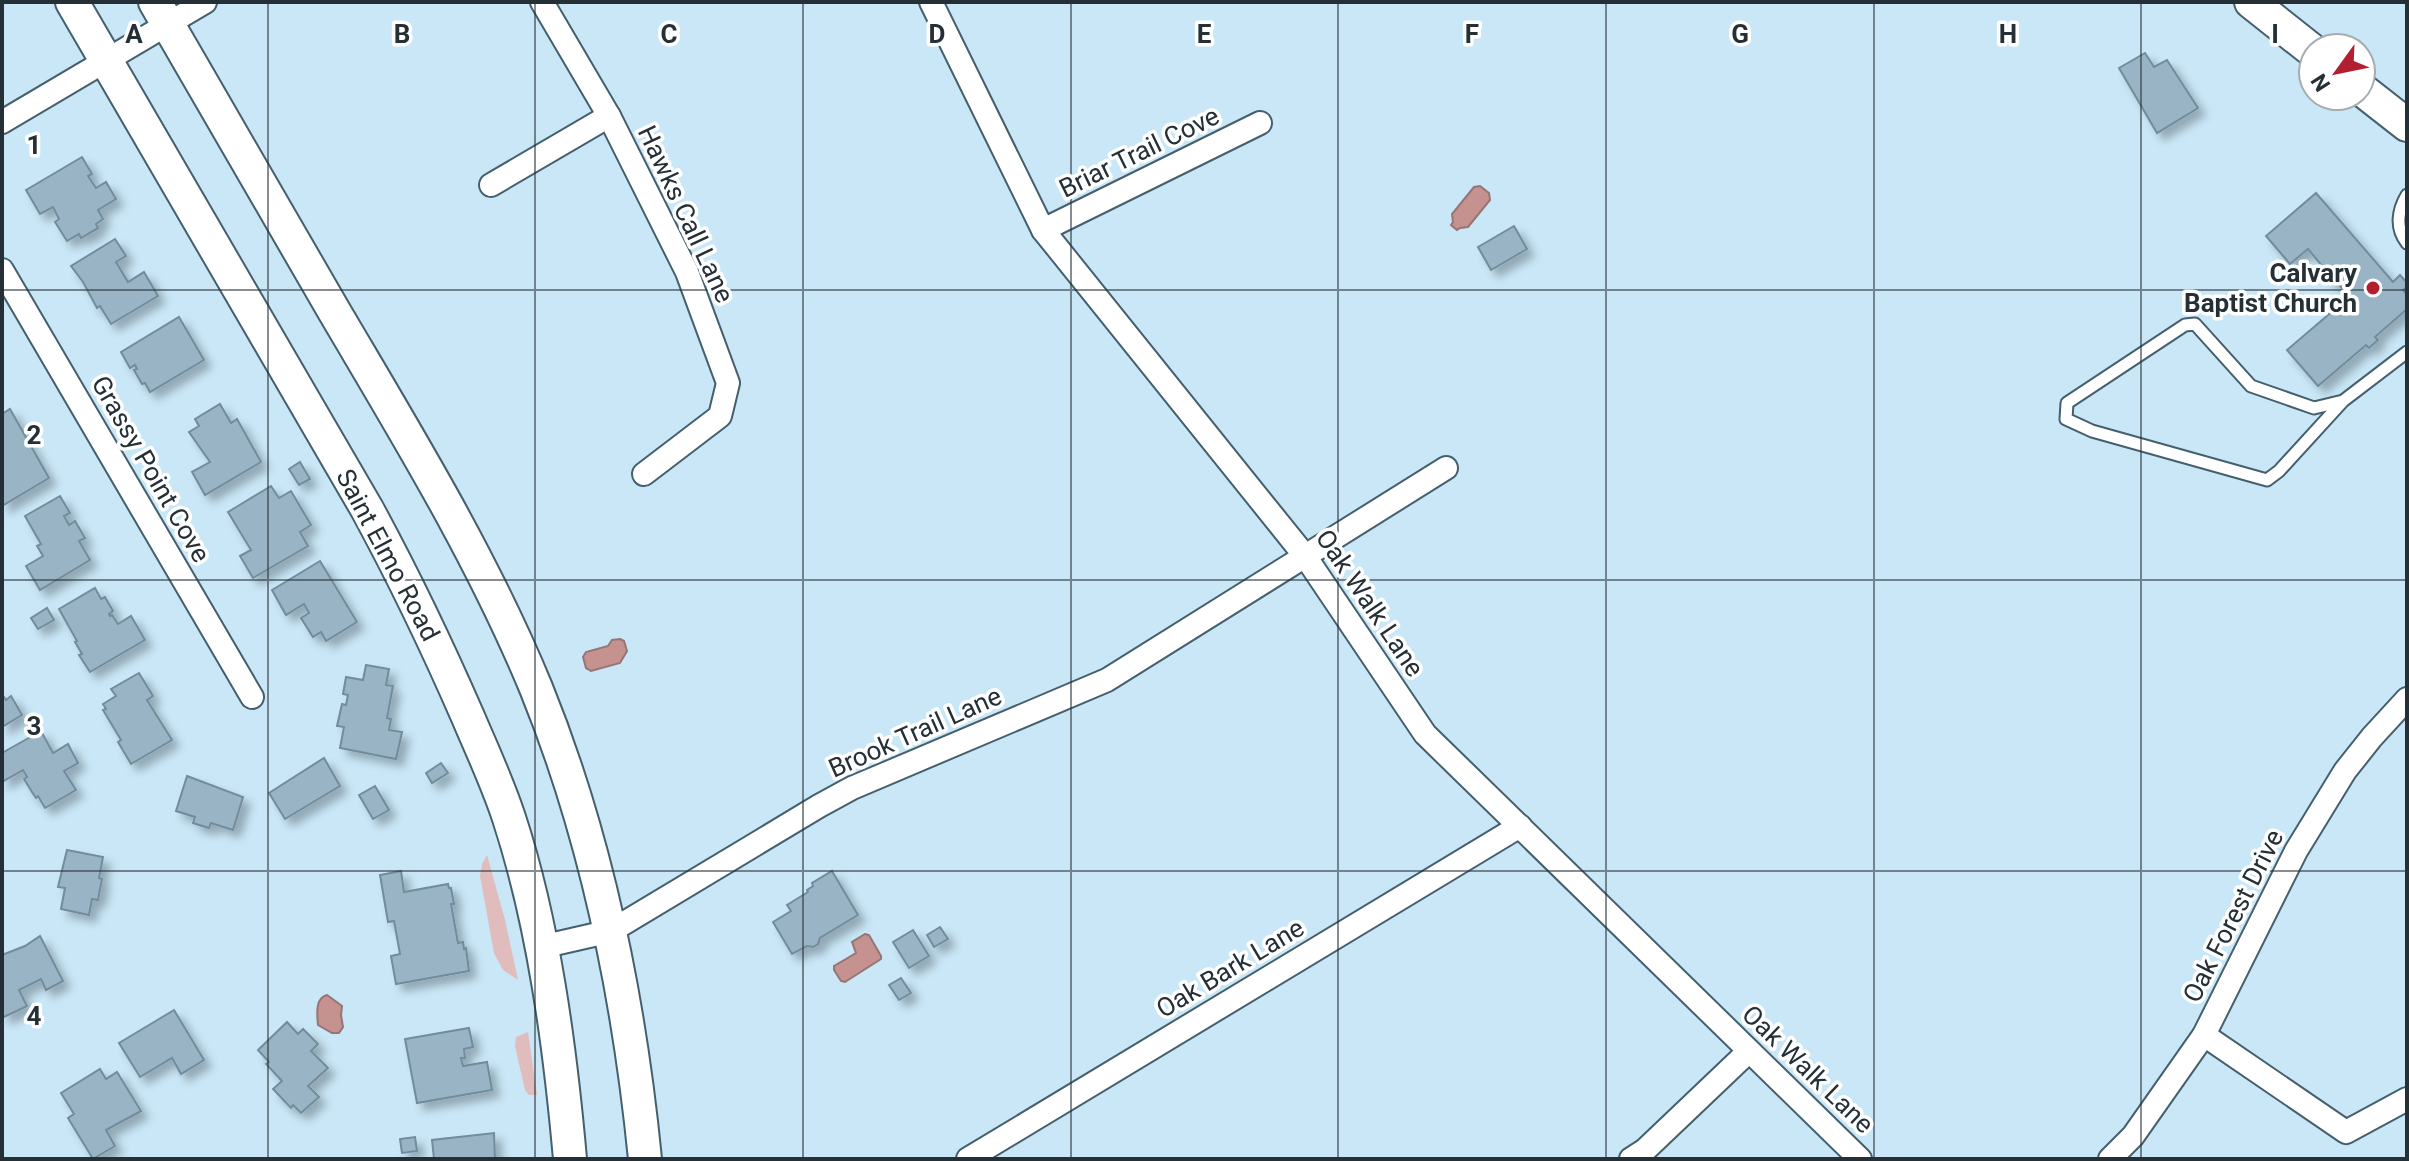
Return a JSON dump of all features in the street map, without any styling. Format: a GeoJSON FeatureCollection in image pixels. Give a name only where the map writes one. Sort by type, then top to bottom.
{"type":"FeatureCollection","features":[{"type":"Feature","properties":{"kind":"main road","name":"Saint Elmo Road"},"geometry":{"type":"LineString","coordinates":[[72,2],[367,509],[431,632],[508,817],[531,897],[565,1101],[570,1159]]}},
{"type":"Feature","properties":{"kind":"main road"},"geometry":{"type":"LineString","coordinates":[[2251,2],[2297,38]]}},
{"type":"Feature","properties":{"kind":"main road"},"geometry":{"type":"LineString","coordinates":[[161,13],[424,462],[475,554],[537,690],[583,824],[611,931],[632,1044],[645,1159]]}},
{"type":"Feature","properties":{"kind":"main road"},"geometry":{"type":"LineString","coordinates":[[2377,102],[2407,125]]}},
{"type":"Feature","properties":{"kind":"street"},"geometry":{"type":"LineString","coordinates":[[2,122],[106,60],[161,13],[205,2]]}},
{"type":"Feature","properties":{"kind":"street","name":"Hawks Call Lane"},"geometry":{"type":"LineString","coordinates":[[542,2],[609,116],[687,272],[728,383],[720,416],[644,474]]}},
{"type":"Feature","properties":{"kind":"street","name":"Oak Walk Lane"},"geometry":{"type":"LineString","coordinates":[[931,2],[1043,230],[1305,556],[1425,734],[1860,1159]]}},
{"type":"Feature","properties":{"kind":"street"},"geometry":{"type":"LineString","coordinates":[[491,185],[609,116]]}},
{"type":"Feature","properties":{"kind":"street","name":"Briar Trail Cove"},"geometry":{"type":"LineString","coordinates":[[1043,230],[1260,123]]}},
{"type":"Feature","properties":{"kind":"street","name":"Grassy Point Cove"},"geometry":{"type":"LineString","coordinates":[[2,270],[252,697]]}},
{"type":"Feature","properties":{"kind":"street","name":"Brook Trail Lane"},"geometry":{"type":"LineString","coordinates":[[541,947],[611,931],[768,835],[852,788],[1107,680],[1446,468]]}},
{"type":"Feature","properties":{"kind":"street","name":"Oak Forest Drive"},"geometry":{"type":"LineString","coordinates":[[2110,1159],[2133,1136],[2204,1035],[2304,838],[2345,771],[2407,699]]}},
{"type":"Feature","properties":{"kind":"street","name":"Oak Bark Lane"},"geometry":{"type":"LineString","coordinates":[[968,1159],[1520,826]]}},
{"type":"Feature","properties":{"kind":"street"},"geometry":{"type":"LineString","coordinates":[[2204,1035],[2346,1132],[2407,1099]]}},
{"type":"Feature","properties":{"kind":"street"},"geometry":{"type":"LineString","coordinates":[[1631,1159],[1645,1150],[1749,1051]]}},
{"type":"Feature","properties":{"kind":"lane"},"geometry":{"type":"LineString","coordinates":[[2407,195],[2399,209],[2402,237],[2407,243]]}},
{"type":"Feature","properties":{"kind":"lane"},"geometry":{"type":"LineString","coordinates":[[2343,401],[2314,408],[2251,386],[2195,324],[2185,325],[2067,403],[2066,419],[2092,431],[2267,480],[2279,471],[2343,401],[2407,352]]}},
{"type":"Feature","properties":{"kind":"shaded area"},"geometry":{"type":"Polygon","coordinates":[[[1480,186],[1489,193],[1490,200],[1468,227],[1457,230],[1451,225],[1452,214],[1474,187],[1480,186]]]}},
{"type":"Feature","properties":{"kind":"shaded area"},"geometry":{"type":"Polygon","coordinates":[[[620,639],[624,641],[627,651],[620,663],[591,671],[586,668],[583,657],[586,652],[620,639]]]}},
{"type":"Feature","properties":{"kind":"shaded area"},"geometry":{"type":"Polygon","coordinates":[[[487,855],[518,980],[503,970],[494,953],[480,876],[487,855]]]}},
{"type":"Feature","properties":{"kind":"shaded area"},"geometry":{"type":"Polygon","coordinates":[[[865,934],[869,935],[881,959],[845,982],[841,981],[834,966],[856,953],[852,942],[865,934]]]}},
{"type":"Feature","properties":{"kind":"shaded area"},"geometry":{"type":"Polygon","coordinates":[[[327,995],[342,1006],[343,1027],[339,1033],[332,1033],[318,1025],[320,999],[327,995]]]}},
{"type":"Feature","properties":{"kind":"shaded area"},"geometry":{"type":"Polygon","coordinates":[[[528,1032],[537,1095],[529,1095],[525,1090],[515,1046],[516,1037],[528,1032]]]}},
{"type":"Feature","properties":{"kind":"building"},"geometry":{"type":"Polygon","coordinates":[[[2145,53],[2154,67],[2167,60],[2198,108],[2157,133],[2119,68],[2145,53]]]}},
{"type":"Feature","properties":{"kind":"building"},"geometry":{"type":"Polygon","coordinates":[[[82,157],[96,188],[106,182],[116,199],[98,210],[103,219],[96,224],[98,228],[81,238],[79,234],[67,241],[55,222],[59,219],[53,207],[40,214],[26,190],[82,157]]]}},
{"type":"Feature","properties":{"kind":"building","name":"Calvary Baptist Church"},"geometry":{"type":"Polygon","coordinates":[[[2316,193],[2393,282],[2400,275],[2407,283],[2403,290],[2407,295],[2407,309],[2375,337],[2378,340],[2369,348],[2366,345],[2318,386],[2287,350],[2349,297],[2336,281],[2333,284],[2308,249],[2290,264],[2266,236],[2316,193]]]}},
{"type":"Feature","properties":{"kind":"building"},"geometry":{"type":"Polygon","coordinates":[[[1514,226],[1527,249],[1491,270],[1478,247],[1514,226]]]}},
{"type":"Feature","properties":{"kind":"building"},"geometry":{"type":"Polygon","coordinates":[[[115,239],[126,256],[116,262],[128,282],[144,272],[158,296],[111,324],[100,306],[97,308],[71,266],[115,239]]]}},
{"type":"Feature","properties":{"kind":"building"},"geometry":{"type":"Polygon","coordinates":[[[179,317],[204,360],[150,392],[134,370],[137,369],[135,365],[130,368],[121,352],[179,317]]]}},
{"type":"Feature","properties":{"kind":"building"},"geometry":{"type":"Polygon","coordinates":[[[220,404],[231,423],[237,419],[261,462],[205,495],[192,472],[210,462],[189,432],[199,426],[195,419],[220,404]]]}},
{"type":"Feature","properties":{"kind":"building"},"geometry":{"type":"Polygon","coordinates":[[[10,409],[49,478],[2,506],[2,414],[10,409]]]}},
{"type":"Feature","properties":{"kind":"building"},"geometry":{"type":"Polygon","coordinates":[[[300,462],[310,479],[299,485],[289,469],[300,462]]]}},
{"type":"Feature","properties":{"kind":"building"},"geometry":{"type":"Polygon","coordinates":[[[271,486],[279,498],[291,491],[311,525],[300,532],[308,546],[253,578],[240,556],[251,550],[228,512],[271,486]]]}},
{"type":"Feature","properties":{"kind":"building"},"geometry":{"type":"Polygon","coordinates":[[[60,496],[70,513],[64,516],[69,525],[75,521],[85,538],[79,541],[90,560],[40,590],[26,566],[43,556],[37,546],[41,544],[25,516],[60,496]]]}},
{"type":"Feature","properties":{"kind":"building"},"geometry":{"type":"Polygon","coordinates":[[[320,561],[357,622],[326,641],[321,632],[313,637],[301,618],[309,613],[304,604],[286,615],[272,590],[320,561]]]}},
{"type":"Feature","properties":{"kind":"building"},"geometry":{"type":"Polygon","coordinates":[[[95,588],[113,611],[110,616],[118,624],[131,616],[145,640],[90,672],[59,609],[95,588]]]}},
{"type":"Feature","properties":{"kind":"building"},"geometry":{"type":"Polygon","coordinates":[[[47,608],[54,620],[38,629],[31,618],[47,608]]]}},
{"type":"Feature","properties":{"kind":"building"},"geometry":{"type":"Polygon","coordinates":[[[366,665],[389,669],[386,685],[393,686],[387,718],[391,719],[389,730],[402,732],[396,759],[340,748],[344,727],[337,726],[342,704],[346,705],[348,695],[343,694],[346,677],[363,680],[366,665]]]}},
{"type":"Feature","properties":{"kind":"building"},"geometry":{"type":"Polygon","coordinates":[[[139,673],[153,696],[147,700],[172,740],[131,764],[103,710],[106,709],[103,704],[116,696],[111,689],[139,673]]]}},
{"type":"Feature","properties":{"kind":"building"},"geometry":{"type":"Polygon","coordinates":[[[2,694],[6,700],[11,696],[22,715],[2,727],[2,694]]]}},
{"type":"Feature","properties":{"kind":"building"},"geometry":{"type":"Polygon","coordinates":[[[41,731],[53,753],[68,744],[78,763],[64,771],[76,790],[45,808],[24,779],[27,777],[23,770],[2,782],[2,753],[41,731]]]}},
{"type":"Feature","properties":{"kind":"building"},"geometry":{"type":"Polygon","coordinates":[[[324,758],[340,786],[285,819],[269,793],[324,758]]]}},
{"type":"Feature","properties":{"kind":"building"},"geometry":{"type":"Polygon","coordinates":[[[441,763],[448,773],[432,783],[426,773],[441,763]]]}},
{"type":"Feature","properties":{"kind":"building"},"geometry":{"type":"Polygon","coordinates":[[[187,776],[243,797],[233,830],[211,823],[209,828],[193,823],[195,817],[176,811],[187,776]]]}},
{"type":"Feature","properties":{"kind":"building"},"geometry":{"type":"Polygon","coordinates":[[[375,786],[389,810],[373,819],[359,795],[375,786]]]}},
{"type":"Feature","properties":{"kind":"building"},"geometry":{"type":"Polygon","coordinates":[[[67,850],[103,857],[98,900],[92,899],[89,915],[61,909],[65,888],[58,887],[67,850]]]}},
{"type":"Feature","properties":{"kind":"building"},"geometry":{"type":"Polygon","coordinates":[[[401,871],[404,892],[448,884],[451,888],[458,943],[463,942],[466,948],[469,971],[396,984],[391,956],[400,954],[394,921],[388,922],[380,875],[401,871]]]}},
{"type":"Feature","properties":{"kind":"building"},"geometry":{"type":"Polygon","coordinates":[[[832,871],[858,915],[820,938],[813,947],[807,946],[792,954],[773,922],[791,911],[787,905],[808,892],[812,883],[832,871]]]}},
{"type":"Feature","properties":{"kind":"building"},"geometry":{"type":"Polygon","coordinates":[[[940,927],[948,939],[934,947],[927,935],[940,927]]]}},
{"type":"Feature","properties":{"kind":"building"},"geometry":{"type":"Polygon","coordinates":[[[913,930],[929,956],[909,968],[893,942],[913,930]]]}},
{"type":"Feature","properties":{"kind":"building"},"geometry":{"type":"Polygon","coordinates":[[[40,936],[63,981],[46,990],[41,979],[19,990],[27,1006],[4,1017],[2,955],[40,936]]]}},
{"type":"Feature","properties":{"kind":"building"},"geometry":{"type":"Polygon","coordinates":[[[901,978],[911,993],[899,1000],[889,985],[901,978]]]}},
{"type":"Feature","properties":{"kind":"building"},"geometry":{"type":"Polygon","coordinates":[[[174,1010],[204,1060],[181,1074],[172,1058],[140,1077],[119,1043],[174,1010]]]}},
{"type":"Feature","properties":{"kind":"building"},"geometry":{"type":"Polygon","coordinates":[[[287,1022],[298,1034],[303,1029],[318,1044],[311,1051],[328,1068],[308,1086],[319,1097],[301,1113],[293,1105],[291,1108],[273,1089],[282,1081],[258,1050],[287,1022]]]}},
{"type":"Feature","properties":{"kind":"building"},"geometry":{"type":"Polygon","coordinates":[[[469,1028],[473,1047],[464,1049],[465,1058],[461,1058],[463,1066],[487,1062],[492,1090],[417,1103],[405,1039],[469,1028]]]}},
{"type":"Feature","properties":{"kind":"building"},"geometry":{"type":"Polygon","coordinates":[[[100,1069],[106,1079],[117,1072],[141,1111],[106,1130],[115,1146],[93,1159],[68,1118],[74,1114],[61,1093],[100,1069]]]}},
{"type":"Feature","properties":{"kind":"building"},"geometry":{"type":"Polygon","coordinates":[[[494,1133],[495,1159],[434,1159],[432,1140],[494,1133]]]}},
{"type":"Feature","properties":{"kind":"building"},"geometry":{"type":"Polygon","coordinates":[[[415,1137],[417,1151],[402,1153],[400,1139],[415,1137]]]}},
{"type":"Feature","properties":{"kind":"place","name":"Calvary Baptist Church"},"geometry":{"type":"Point","coordinates":[2373,288]}}]}
